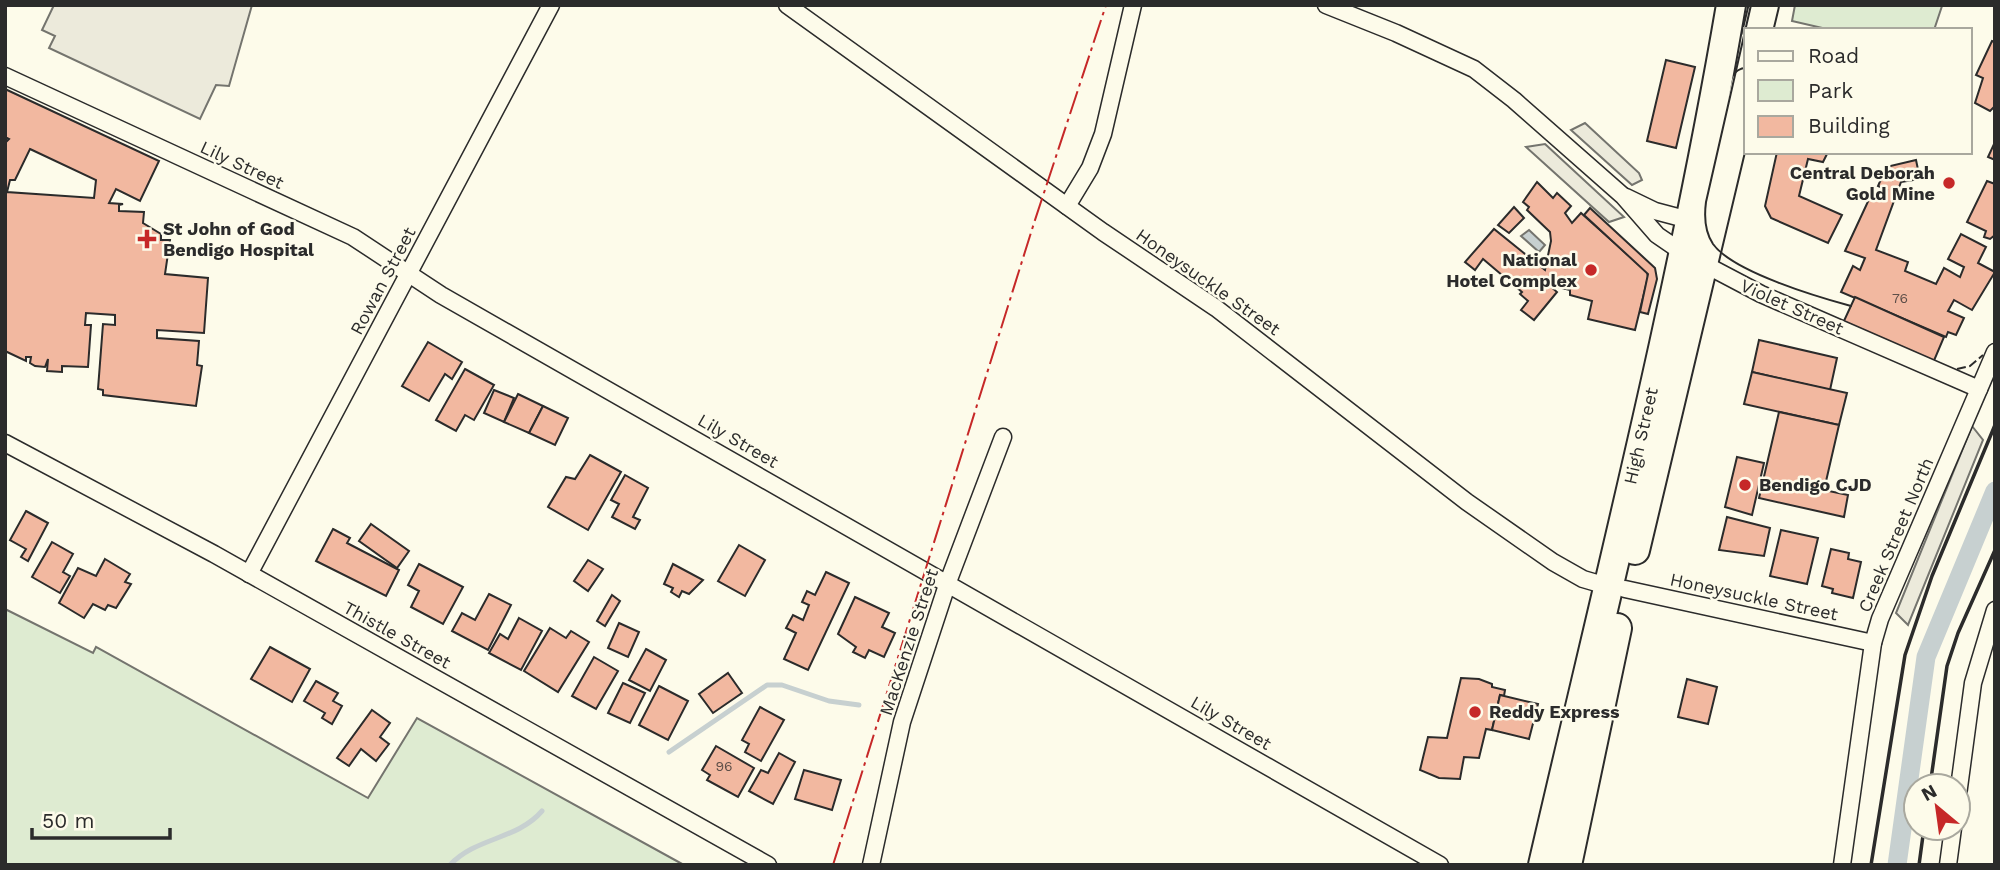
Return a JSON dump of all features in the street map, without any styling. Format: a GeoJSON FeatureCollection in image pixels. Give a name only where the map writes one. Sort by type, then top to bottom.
{"type":"FeatureCollection","features":[{"type":"Feature","properties":{"kind":"highway","name":"High Street"},"geometry":{"type":"LineString","coordinates":[[1543,865],[1616,587],[1737,84],[1731,5]]}},
{"type":"Feature","properties":{"kind":"highway"},"geometry":{"type":"LineString","coordinates":[[1758,28],[1764,5]]}},
{"type":"Feature","properties":{"kind":"highway","name":"High Street"},"geometry":{"type":"LineString","coordinates":[[1567,865],[1616,587]]}},
{"type":"Feature","properties":{"kind":"street","name":"Rowan Street"},"geometry":{"type":"LineString","coordinates":[[249,574],[551,5]]}},
{"type":"Feature","properties":{"kind":"street","name":"Honeysuckle Street"},"geometry":{"type":"LineString","coordinates":[[787,5],[1067,206],[1216,308],[1467,502],[1561,567],[1584,580],[1873,643]]}},
{"type":"Feature","properties":{"kind":"street"},"geometry":{"type":"LineString","coordinates":[[1067,206],[1090,168],[1103,134],[1133,5]]}},
{"type":"Feature","properties":{"kind":"street","name":"Violet Street"},"geometry":{"type":"LineString","coordinates":[[1326,5],[1474,69],[1514,100],[1623,196],[1646,225],[1693,258],[1761,294],[1979,389]]}},
{"type":"Feature","properties":{"kind":"street","name":"Lily Street"},"geometry":{"type":"LineString","coordinates":[[5,76],[353,237],[441,295],[1440,865]]}},
{"type":"Feature","properties":{"kind":"street","name":"Violet Street"},"geometry":{"type":"LineString","coordinates":[[1623,196],[1655,211],[1702,222]]}},
{"type":"Feature","properties":{"kind":"street","name":"Creek Street North"},"geometry":{"type":"LineString","coordinates":[[1842,865],[1873,643],[1880,619],[1995,352]]}},
{"type":"Feature","properties":{"kind":"street","name":"MacKenzie Street"},"geometry":{"type":"LineString","coordinates":[[871,865],[885,813],[895,748],[948,582],[1003,437]]}},
{"type":"Feature","properties":{"kind":"street","name":"Thistle Street"},"geometry":{"type":"LineString","coordinates":[[5,443],[249,574],[768,865]]}},
{"type":"Feature","properties":{"kind":"street"},"geometry":{"type":"LineString","coordinates":[[1961,772],[1973,682],[1995,610]]}},
{"type":"Feature","properties":{"kind":"street"},"geometry":{"type":"LineString","coordinates":[[1948,865],[1951,842]]}},
{"type":"Feature","properties":{"kind":"green space"},"geometry":{"type":"Polygon","coordinates":[[[1795,5],[1942,6],[1935,28],[1822,28],[1792,21],[1795,5]]]}},
{"type":"Feature","properties":{"kind":"green space"},"geometry":{"type":"Polygon","coordinates":[[[5,609],[93,653],[96,647],[368,798],[417,718],[684,865],[5,865],[5,609]]]}},
{"type":"Feature","properties":{"kind":"shaded area"},"geometry":{"type":"Polygon","coordinates":[[[54,5],[252,5],[229,86],[216,85],[200,119],[49,48],[55,36],[42,30],[54,5]]]}},
{"type":"Feature","properties":{"kind":"shaded area"},"geometry":{"type":"Polygon","coordinates":[[[1585,123],[1639,173],[1642,180],[1632,185],[1571,130],[1585,123]]]}},
{"type":"Feature","properties":{"kind":"shaded area"},"geometry":{"type":"Polygon","coordinates":[[[1545,144],[1624,217],[1609,222],[1526,147],[1545,144]]]}},
{"type":"Feature","properties":{"kind":"shaded area"},"geometry":{"type":"Polygon","coordinates":[[[1529,230],[1545,245],[1539,252],[1521,236],[1529,230]]]}},
{"type":"Feature","properties":{"kind":"shaded area"},"geometry":{"type":"Polygon","coordinates":[[[1972,426],[1983,440],[1908,625],[1896,613],[1972,426]]]}},
{"type":"Feature","properties":{"kind":"building"},"geometry":{"type":"Polygon","coordinates":[[[1992,41],[1995,42],[1995,106],[1990,111],[1975,103],[1983,78],[1976,75],[1992,41]]]}},
{"type":"Feature","properties":{"kind":"building"},"geometry":{"type":"Polygon","coordinates":[[[1666,60],[1695,67],[1676,148],[1647,141],[1666,60]]]}},
{"type":"Feature","properties":{"kind":"building"},"geometry":{"type":"Polygon","coordinates":[[[5,89],[159,161],[140,201],[116,189],[109,203],[123,204],[119,205],[119,211],[144,212],[143,223],[161,234],[161,240],[170,240],[165,274],[208,278],[204,333],[157,330],[157,338],[199,341],[197,365],[202,366],[196,406],[103,395],[103,390],[98,389],[103,324],[115,325],[115,315],[86,313],[85,325],[91,325],[88,367],[62,366],[62,372],[47,371],[48,359],[45,367],[35,366],[30,363],[31,357],[26,357],[26,361],[5,351],[5,143],[9,139],[5,137],[5,89]],[[30,149],[15,180],[10,180],[7,192],[94,198],[96,180],[30,149]]]}},
{"type":"Feature","properties":{"kind":"building"},"geometry":{"type":"Polygon","coordinates":[[[1995,142],[1995,160],[1988,157],[1995,142]]]}},
{"type":"Feature","properties":{"kind":"building"},"geometry":{"type":"Polygon","coordinates":[[[1777,154],[1827,154],[1823,162],[1808,159],[1799,196],[1842,215],[1828,243],[1771,218],[1765,206],[1777,154]]]}},
{"type":"Feature","properties":{"kind":"building"},"geometry":{"type":"Polygon","coordinates":[[[1916,160],[1920,179],[1901,182],[1876,250],[1908,262],[1905,271],[1936,284],[1944,268],[1960,277],[1964,267],[1948,259],[1961,234],[1986,247],[1978,263],[1995,272],[1972,310],[1954,300],[1948,311],[1964,318],[1956,335],[1948,332],[1946,337],[1841,292],[1853,266],[1860,270],[1865,258],[1845,251],[1871,195],[1881,198],[1885,196],[1887,190],[1878,186],[1882,177],[1892,180],[1893,176],[1885,173],[1886,167],[1916,160]]]}},
{"type":"Feature","properties":{"kind":"building"},"geometry":{"type":"Polygon","coordinates":[[[1987,181],[1995,184],[1995,235],[1990,239],[1984,237],[1986,231],[1967,222],[1987,181]]]}},
{"type":"Feature","properties":{"kind":"building"},"geometry":{"type":"Polygon","coordinates":[[[1537,182],[1553,198],[1557,193],[1571,206],[1565,213],[1572,223],[1581,213],[1647,272],[1635,330],[1588,319],[1592,301],[1570,295],[1570,290],[1557,287],[1553,279],[1549,285],[1557,292],[1534,320],[1521,310],[1528,301],[1520,294],[1522,292],[1483,259],[1475,270],[1465,262],[1494,229],[1545,270],[1551,241],[1550,232],[1527,210],[1529,207],[1523,202],[1537,182]]]}},
{"type":"Feature","properties":{"kind":"building"},"geometry":{"type":"Polygon","coordinates":[[[1514,207],[1524,218],[1509,233],[1498,225],[1514,207]]]}},
{"type":"Feature","properties":{"kind":"building"},"geometry":{"type":"Polygon","coordinates":[[[1590,208],[1655,268],[1657,279],[1648,314],[1640,312],[1648,274],[1584,215],[1590,208]]]}},
{"type":"Feature","properties":{"kind":"building"},"geometry":{"type":"Polygon","coordinates":[[[1855,297],[1944,337],[1933,363],[1843,323],[1855,297]]]}},
{"type":"Feature","properties":{"kind":"building"},"geometry":{"type":"Polygon","coordinates":[[[1759,340],[1837,358],[1830,390],[1752,372],[1759,340]]]}},
{"type":"Feature","properties":{"kind":"building"},"geometry":{"type":"Polygon","coordinates":[[[428,342],[462,362],[452,379],[445,374],[429,401],[402,386],[428,342]]]}},
{"type":"Feature","properties":{"kind":"building"},"geometry":{"type":"Polygon","coordinates":[[[465,369],[494,385],[474,420],[465,415],[456,431],[436,420],[465,369]]]}},
{"type":"Feature","properties":{"kind":"building"},"geometry":{"type":"Polygon","coordinates":[[[1752,372],[1847,393],[1839,425],[1744,404],[1752,372]]]}},
{"type":"Feature","properties":{"kind":"building"},"geometry":{"type":"Polygon","coordinates":[[[494,390],[514,398],[504,422],[484,413],[494,390]]]}},
{"type":"Feature","properties":{"kind":"building"},"geometry":{"type":"Polygon","coordinates":[[[518,394],[543,406],[529,433],[504,422],[518,394]]]}},
{"type":"Feature","properties":{"kind":"building"},"geometry":{"type":"Polygon","coordinates":[[[543,406],[568,418],[555,445],[529,433],[543,406]]]}},
{"type":"Feature","properties":{"kind":"building"},"geometry":{"type":"Polygon","coordinates":[[[1779,412],[1839,425],[1824,490],[1848,495],[1844,517],[1759,498],[1779,412]]]}},
{"type":"Feature","properties":{"kind":"building"},"geometry":{"type":"Polygon","coordinates":[[[590,455],[621,472],[588,530],[548,507],[566,477],[575,479],[590,455]]]}},
{"type":"Feature","properties":{"kind":"building","name":"Bendigo CJD"},"geometry":{"type":"Polygon","coordinates":[[[1737,457],[1764,463],[1752,515],[1725,507],[1737,457]]]}},
{"type":"Feature","properties":{"kind":"building"},"geometry":{"type":"Polygon","coordinates":[[[625,475],[648,488],[633,517],[640,520],[635,529],[612,517],[619,504],[611,500],[625,475]]]}},
{"type":"Feature","properties":{"kind":"building"},"geometry":{"type":"Polygon","coordinates":[[[26,511],[48,523],[28,561],[21,557],[26,549],[10,540],[26,511]]]}},
{"type":"Feature","properties":{"kind":"building"},"geometry":{"type":"Polygon","coordinates":[[[1727,517],[1770,528],[1764,556],[1719,550],[1727,517]]]}},
{"type":"Feature","properties":{"kind":"building"},"geometry":{"type":"Polygon","coordinates":[[[371,524],[409,551],[397,568],[359,541],[371,524]]]}},
{"type":"Feature","properties":{"kind":"building"},"geometry":{"type":"Polygon","coordinates":[[[333,529],[350,538],[347,543],[399,570],[386,596],[316,561],[333,529]]]}},
{"type":"Feature","properties":{"kind":"building"},"geometry":{"type":"Polygon","coordinates":[[[1781,530],[1818,538],[1807,584],[1770,576],[1781,530]]]}},
{"type":"Feature","properties":{"kind":"building"},"geometry":{"type":"Polygon","coordinates":[[[52,542],[73,554],[63,572],[70,576],[60,593],[32,577],[52,542]]]}},
{"type":"Feature","properties":{"kind":"building"},"geometry":{"type":"Polygon","coordinates":[[[739,545],[765,560],[745,596],[718,581],[739,545]]]}},
{"type":"Feature","properties":{"kind":"building"},"geometry":{"type":"Polygon","coordinates":[[[1831,549],[1849,553],[1848,559],[1861,562],[1853,598],[1832,593],[1833,589],[1822,586],[1831,549]]]}},
{"type":"Feature","properties":{"kind":"building"},"geometry":{"type":"Polygon","coordinates":[[[105,559],[130,574],[125,582],[131,584],[116,608],[108,605],[105,610],[93,604],[84,618],[59,603],[78,568],[96,576],[105,559]]]}},
{"type":"Feature","properties":{"kind":"building"},"geometry":{"type":"Polygon","coordinates":[[[588,560],[603,569],[588,591],[574,581],[588,560]]]}},
{"type":"Feature","properties":{"kind":"building"},"geometry":{"type":"Polygon","coordinates":[[[419,564],[463,587],[443,624],[411,607],[419,591],[408,585],[419,564]]]}},
{"type":"Feature","properties":{"kind":"building"},"geometry":{"type":"Polygon","coordinates":[[[673,564],[703,580],[689,594],[682,591],[679,597],[671,592],[673,588],[664,584],[673,564]]]}},
{"type":"Feature","properties":{"kind":"building"},"geometry":{"type":"Polygon","coordinates":[[[826,572],[849,583],[808,670],[784,659],[796,633],[786,628],[793,615],[803,620],[809,605],[802,602],[807,591],[815,595],[826,572]]]}},
{"type":"Feature","properties":{"kind":"building"},"geometry":{"type":"Polygon","coordinates":[[[489,594],[511,605],[488,650],[452,631],[462,613],[475,620],[489,594]]]}},
{"type":"Feature","properties":{"kind":"building"},"geometry":{"type":"Polygon","coordinates":[[[612,595],[620,601],[605,626],[597,621],[612,595]]]}},
{"type":"Feature","properties":{"kind":"building"},"geometry":{"type":"Polygon","coordinates":[[[855,597],[889,613],[882,627],[895,633],[884,657],[869,650],[865,658],[853,652],[856,647],[838,634],[855,597]]]}},
{"type":"Feature","properties":{"kind":"building"},"geometry":{"type":"Polygon","coordinates":[[[519,618],[542,631],[521,670],[489,653],[500,634],[508,639],[519,618]]]}},
{"type":"Feature","properties":{"kind":"building"},"geometry":{"type":"Polygon","coordinates":[[[619,623],[639,632],[628,657],[608,648],[619,623]]]}},
{"type":"Feature","properties":{"kind":"building"},"geometry":{"type":"Polygon","coordinates":[[[550,628],[566,638],[571,631],[589,642],[558,692],[524,671],[550,628]]]}},
{"type":"Feature","properties":{"kind":"building"},"geometry":{"type":"Polygon","coordinates":[[[270,647],[310,669],[292,702],[251,679],[270,647]]]}},
{"type":"Feature","properties":{"kind":"building"},"geometry":{"type":"Polygon","coordinates":[[[646,649],[666,660],[650,691],[629,680],[646,649]]]}},
{"type":"Feature","properties":{"kind":"building"},"geometry":{"type":"Polygon","coordinates":[[[594,657],[618,671],[596,709],[572,696],[594,657]]]}},
{"type":"Feature","properties":{"kind":"building"},"geometry":{"type":"Polygon","coordinates":[[[728,673],[742,693],[713,713],[699,694],[728,673]]]}},
{"type":"Feature","properties":{"kind":"building","name":"Reddy Express"},"geometry":{"type":"Polygon","coordinates":[[[1461,678],[1479,679],[1492,684],[1492,687],[1505,690],[1504,696],[1500,695],[1492,730],[1486,729],[1479,758],[1464,757],[1460,779],[1439,778],[1420,770],[1428,737],[1447,738],[1461,678]]]}},
{"type":"Feature","properties":{"kind":"building"},"geometry":{"type":"Polygon","coordinates":[[[1687,679],[1717,687],[1708,724],[1678,717],[1687,679]]]}},
{"type":"Feature","properties":{"kind":"building"},"geometry":{"type":"Polygon","coordinates":[[[316,681],[338,693],[333,701],[342,706],[332,724],[322,718],[325,713],[304,701],[316,681]]]}},
{"type":"Feature","properties":{"kind":"building"},"geometry":{"type":"Polygon","coordinates":[[[623,683],[645,693],[630,723],[608,713],[623,683]]]}},
{"type":"Feature","properties":{"kind":"building"},"geometry":{"type":"Polygon","coordinates":[[[659,686],[688,701],[668,740],[639,725],[659,686]]]}},
{"type":"Feature","properties":{"kind":"building"},"geometry":{"type":"Polygon","coordinates":[[[1500,695],[1538,704],[1529,739],[1492,730],[1500,695]]]}},
{"type":"Feature","properties":{"kind":"building"},"geometry":{"type":"Polygon","coordinates":[[[760,707],[784,720],[761,761],[745,752],[749,744],[742,740],[760,707]]]}},
{"type":"Feature","properties":{"kind":"building"},"geometry":{"type":"Polygon","coordinates":[[[372,710],[390,723],[380,737],[389,744],[376,761],[361,749],[349,766],[337,758],[372,710]]]}},
{"type":"Feature","properties":{"kind":"building"},"geometry":{"type":"Polygon","coordinates":[[[716,746],[754,768],[738,797],[707,780],[710,775],[702,770],[716,746]]]}},
{"type":"Feature","properties":{"kind":"building"},"geometry":{"type":"Polygon","coordinates":[[[779,753],[795,762],[773,804],[749,791],[761,770],[768,773],[779,753]]]}},
{"type":"Feature","properties":{"kind":"building"},"geometry":{"type":"Polygon","coordinates":[[[804,770],[841,780],[832,810],[795,799],[804,770]]]}},
{"type":"Feature","properties":{"kind":"waterway"},"geometry":{"type":"LineString","coordinates":[[1897,865],[1926,657],[1995,491]]}},
{"type":"Feature","properties":{"kind":"waterway"},"geometry":{"type":"LineString","coordinates":[[669,752],[767,685],[782,685],[829,701],[859,705]]}},
{"type":"Feature","properties":{"kind":"waterway"},"geometry":{"type":"LineString","coordinates":[[450,865],[472,849],[521,828],[542,811]]}},
{"type":"Feature","properties":{"kind":"tram line"},"geometry":{"type":"LineString","coordinates":[[1746,28],[1751,5]]}},
{"type":"Feature","properties":{"kind":"tram line"},"geometry":{"type":"LineString","coordinates":[[1744,36],[1706,202],[1708,234],[1723,254],[1757,274],[1851,306]]}},
{"type":"Feature","properties":{"kind":"fence"},"geometry":{"type":"LineString","coordinates":[[1957,369],[1970,366],[1983,355]]}},
{"type":"Feature","properties":{"kind":"wall"},"geometry":{"type":"LineString","coordinates":[[1871,865],[1905,655],[1932,576],[1995,425]]}},
{"type":"Feature","properties":{"kind":"wall"},"geometry":{"type":"LineString","coordinates":[[1932,772],[1947,666],[1958,633],[1995,550]]}},
{"type":"Feature","properties":{"kind":"wall"},"geometry":{"type":"LineString","coordinates":[[1919,865],[1922,842]]}},
{"type":"Feature","properties":{"kind":"power"},"geometry":{"type":"LineString","coordinates":[[833,865],[1034,223],[1106,5]]}},
{"type":"Feature","properties":{"kind":"place","name":"Central Deborah Gold Mine"},"geometry":{"type":"Point","coordinates":[1949,183]}},
{"type":"Feature","properties":{"kind":"place","name":"St John of God Bendigo Hospital"},"geometry":{"type":"Point","coordinates":[147,239]}},
{"type":"Feature","properties":{"kind":"place","name":"National Hotel Complex"},"geometry":{"type":"Point","coordinates":[1591,270]}},
{"type":"Feature","properties":{"kind":"place","name":"Bendigo CJD"},"geometry":{"type":"Point","coordinates":[1745,485]}},
{"type":"Feature","properties":{"kind":"place","name":"Reddy Express"},"geometry":{"type":"Point","coordinates":[1475,712]}}]}
